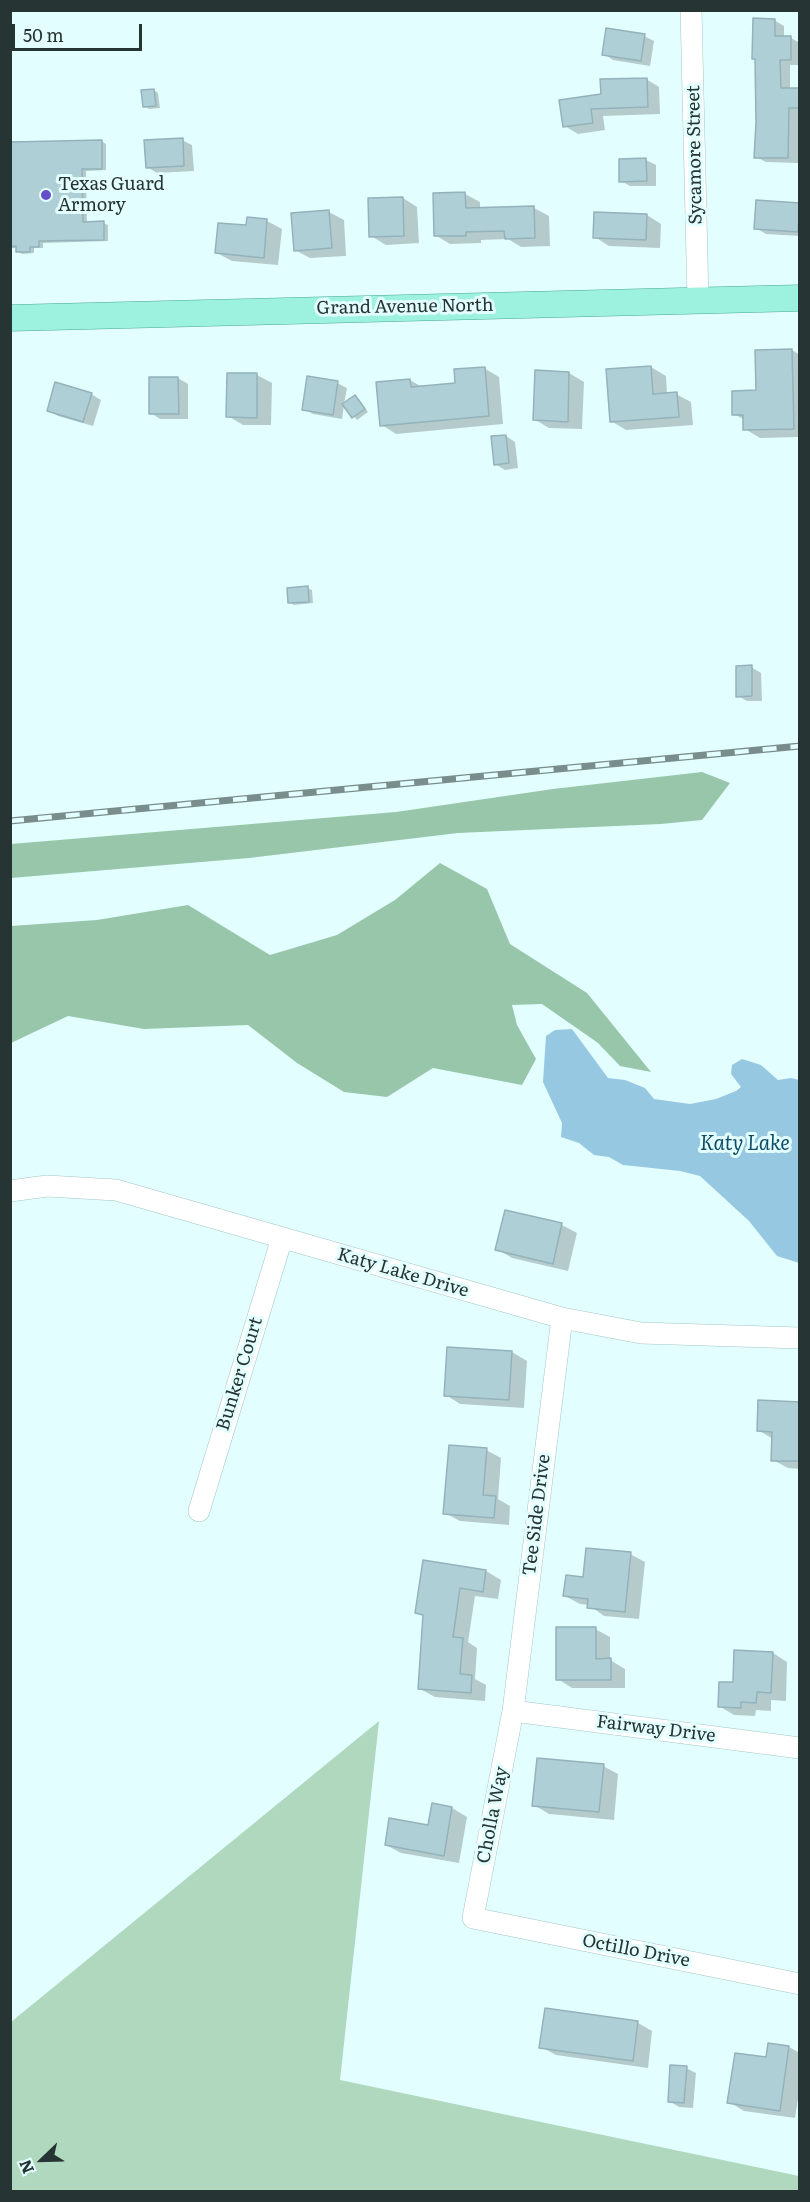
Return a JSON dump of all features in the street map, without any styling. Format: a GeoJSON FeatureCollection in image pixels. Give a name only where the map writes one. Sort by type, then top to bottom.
{"type":"FeatureCollection","features":[{"type":"Feature","properties":{"kind":"main road","name":"Grand Avenue North"},"geometry":{"type":"LineString","coordinates":[[10,318],[800,298]]}},
{"type":"Feature","properties":{"kind":"street","name":"Sycamore Street"},"geometry":{"type":"LineString","coordinates":[[692,10],[698,300]]}},
{"type":"Feature","properties":{"kind":"street","name":"Katy Lake Drive"},"geometry":{"type":"LineString","coordinates":[[10,1191],[47,1186],[116,1190],[562,1318],[641,1333],[800,1338]]}},
{"type":"Feature","properties":{"kind":"street","name":"Bunker Court"},"geometry":{"type":"LineString","coordinates":[[199,1511],[282,1238]]}},
{"type":"Feature","properties":{"kind":"street","name":"Tee Side Drive"},"geometry":{"type":"LineString","coordinates":[[513,1711],[562,1318]]}},
{"type":"Feature","properties":{"kind":"street","name":"Fairway Drive"},"geometry":{"type":"LineString","coordinates":[[513,1711],[800,1748]]}},
{"type":"Feature","properties":{"kind":"street","name":"Cholla Way"},"geometry":{"type":"LineString","coordinates":[[473,1918],[513,1711]]}},
{"type":"Feature","properties":{"kind":"street","name":"Octillo Drive"},"geometry":{"type":"LineString","coordinates":[[473,1918],[800,1984]]}},
{"type":"Feature","properties":{"kind":"green space"},"geometry":{"type":"Polygon","coordinates":[[[702,772],[730,783],[702,820],[661,824],[458,833],[249,858],[11,878],[11,844],[396,812],[553,789],[702,772]]]}},
{"type":"Feature","properties":{"kind":"green space"},"geometry":{"type":"Polygon","coordinates":[[[440,863],[487,889],[510,944],[587,993],[651,1072],[620,1066],[598,1043],[542,1004],[512,1005],[517,1025],[536,1059],[522,1085],[433,1068],[387,1097],[344,1092],[297,1063],[248,1025],[144,1029],[68,1016],[11,1043],[11,926],[97,920],[188,905],[270,955],[337,935],[395,900],[440,863]]]}},
{"type":"Feature","properties":{"kind":"green space"},"geometry":{"type":"Polygon","coordinates":[[[379,1721],[340,2080],[799,2176],[799,2191],[11,2191],[11,2022],[379,1721]]]}},
{"type":"Feature","properties":{"kind":"water","name":"Katy Lake"},"geometry":{"type":"Polygon","coordinates":[[[572,1029],[608,1078],[625,1080],[645,1088],[654,1099],[690,1104],[716,1099],[736,1091],[741,1087],[731,1074],[732,1065],[742,1059],[761,1065],[778,1080],[791,1078],[799,1080],[799,1263],[777,1256],[749,1221],[700,1176],[680,1171],[623,1165],[609,1157],[594,1155],[579,1143],[561,1137],[562,1123],[543,1082],[546,1036],[555,1030],[572,1029]]]}},
{"type":"Feature","properties":{"kind":"building"},"geometry":{"type":"Polygon","coordinates":[[[753,18],[775,19],[775,36],[791,36],[791,60],[780,60],[781,88],[799,88],[799,108],[789,108],[788,158],[754,158],[756,122],[755,59],[752,59],[753,18]]]}},
{"type":"Feature","properties":{"kind":"building"},"geometry":{"type":"Polygon","coordinates":[[[606,28],[645,34],[641,61],[602,55],[606,28]]]}},
{"type":"Feature","properties":{"kind":"building"},"geometry":{"type":"Polygon","coordinates":[[[647,78],[648,107],[591,109],[593,123],[563,127],[559,100],[601,94],[600,79],[647,78]]]}},
{"type":"Feature","properties":{"kind":"building"},"geometry":{"type":"Polygon","coordinates":[[[154,89],[156,106],[143,107],[141,90],[154,89]]]}},
{"type":"Feature","properties":{"kind":"building"},"geometry":{"type":"Polygon","coordinates":[[[183,138],[184,166],[146,168],[144,140],[183,138]]]}},
{"type":"Feature","properties":{"kind":"building","name":"Texas Guard Armory"},"geometry":{"type":"Polygon","coordinates":[[[102,140],[102,169],[82,169],[83,222],[104,221],[104,240],[39,241],[39,247],[30,247],[30,252],[16,252],[16,246],[10,247],[10,142],[102,140]]]}},
{"type":"Feature","properties":{"kind":"building"},"geometry":{"type":"Polygon","coordinates":[[[646,158],[647,181],[619,182],[619,159],[646,158]]]}},
{"type":"Feature","properties":{"kind":"building"},"geometry":{"type":"Polygon","coordinates":[[[465,192],[466,208],[534,206],[535,238],[505,239],[504,231],[466,232],[466,236],[434,236],[433,193],[465,192]]]}},
{"type":"Feature","properties":{"kind":"building"},"geometry":{"type":"Polygon","coordinates":[[[403,197],[404,236],[369,237],[368,198],[403,197]]]}},
{"type":"Feature","properties":{"kind":"building"},"geometry":{"type":"Polygon","coordinates":[[[756,200],[800,203],[798,232],[754,229],[756,200]]]}},
{"type":"Feature","properties":{"kind":"building"},"geometry":{"type":"Polygon","coordinates":[[[329,210],[332,248],[294,251],[291,213],[329,210]]]}},
{"type":"Feature","properties":{"kind":"building"},"geometry":{"type":"Polygon","coordinates":[[[594,212],[647,214],[646,240],[593,238],[594,212]]]}},
{"type":"Feature","properties":{"kind":"building"},"geometry":{"type":"Polygon","coordinates":[[[247,217],[267,219],[264,258],[215,253],[218,223],[246,225],[247,217]]]}},
{"type":"Feature","properties":{"kind":"building"},"geometry":{"type":"Polygon","coordinates":[[[792,349],[794,429],[743,430],[743,415],[732,415],[732,391],[756,390],[755,350],[792,349]]]}},
{"type":"Feature","properties":{"kind":"building"},"geometry":{"type":"Polygon","coordinates":[[[651,366],[653,394],[677,392],[679,417],[610,422],[606,369],[651,366]]]}},
{"type":"Feature","properties":{"kind":"building"},"geometry":{"type":"Polygon","coordinates":[[[485,367],[489,416],[380,426],[376,382],[410,379],[411,387],[455,383],[454,369],[485,367]]]}},
{"type":"Feature","properties":{"kind":"building"},"geometry":{"type":"Polygon","coordinates":[[[535,370],[569,372],[568,422],[533,420],[535,370]]]}},
{"type":"Feature","properties":{"kind":"building"},"geometry":{"type":"Polygon","coordinates":[[[227,373],[257,373],[257,418],[226,417],[227,373]]]}},
{"type":"Feature","properties":{"kind":"building"},"geometry":{"type":"Polygon","coordinates":[[[307,376],[338,381],[333,415],[302,410],[307,376]]]}},
{"type":"Feature","properties":{"kind":"building"},"geometry":{"type":"Polygon","coordinates":[[[149,377],[178,377],[179,414],[149,414],[149,377]]]}},
{"type":"Feature","properties":{"kind":"building"},"geometry":{"type":"Polygon","coordinates":[[[55,382],[92,393],[83,422],[47,411],[55,382]]]}},
{"type":"Feature","properties":{"kind":"building"},"geometry":{"type":"Polygon","coordinates":[[[355,395],[365,409],[352,418],[342,404],[355,395]]]}},
{"type":"Feature","properties":{"kind":"building"},"geometry":{"type":"Polygon","coordinates":[[[506,435],[509,463],[494,465],[491,436],[506,435]]]}},
{"type":"Feature","properties":{"kind":"building"},"geometry":{"type":"Polygon","coordinates":[[[308,586],[309,602],[288,603],[287,588],[308,586]]]}},
{"type":"Feature","properties":{"kind":"building"},"geometry":{"type":"Polygon","coordinates":[[[752,665],[752,696],[736,697],[736,666],[752,665]]]}},
{"type":"Feature","properties":{"kind":"building"},"geometry":{"type":"Polygon","coordinates":[[[505,1210],[562,1223],[553,1264],[495,1250],[505,1210]]]}},
{"type":"Feature","properties":{"kind":"building"},"geometry":{"type":"Polygon","coordinates":[[[447,1347],[512,1351],[509,1400],[444,1396],[447,1347]]]}},
{"type":"Feature","properties":{"kind":"building"},"geometry":{"type":"Polygon","coordinates":[[[758,1400],[800,1402],[800,1461],[771,1461],[772,1432],[757,1431],[758,1400]]]}},
{"type":"Feature","properties":{"kind":"building"},"geometry":{"type":"Polygon","coordinates":[[[449,1445],[487,1448],[483,1495],[496,1496],[494,1518],[443,1514],[449,1445]]]}},
{"type":"Feature","properties":{"kind":"building"},"geometry":{"type":"Polygon","coordinates":[[[586,1548],[631,1552],[625,1612],[587,1608],[588,1599],[563,1596],[566,1575],[583,1577],[586,1548]]]}},
{"type":"Feature","properties":{"kind":"building"},"geometry":{"type":"Polygon","coordinates":[[[423,1560],[486,1570],[483,1592],[460,1588],[453,1637],[463,1638],[460,1674],[472,1675],[471,1693],[418,1689],[423,1615],[415,1613],[423,1560]]]}},
{"type":"Feature","properties":{"kind":"building"},"geometry":{"type":"Polygon","coordinates":[[[556,1627],[596,1627],[596,1659],[611,1658],[611,1680],[556,1680],[556,1627]]]}},
{"type":"Feature","properties":{"kind":"building"},"geometry":{"type":"Polygon","coordinates":[[[734,1650],[773,1652],[771,1693],[757,1692],[756,1703],[741,1702],[741,1708],[718,1707],[719,1682],[733,1682],[734,1650]]]}},
{"type":"Feature","properties":{"kind":"building"},"geometry":{"type":"Polygon","coordinates":[[[537,1758],[604,1764],[599,1812],[532,1806],[537,1758]]]}},
{"type":"Feature","properties":{"kind":"building"},"geometry":{"type":"Polygon","coordinates":[[[432,1803],[452,1807],[444,1856],[385,1845],[389,1818],[428,1825],[432,1803]]]}},
{"type":"Feature","properties":{"kind":"building"},"geometry":{"type":"Polygon","coordinates":[[[545,2008],[638,2021],[633,2061],[539,2048],[545,2008]]]}},
{"type":"Feature","properties":{"kind":"building"},"geometry":{"type":"Polygon","coordinates":[[[768,2043],[789,2046],[780,2111],[727,2103],[735,2053],[766,2057],[768,2043]]]}},
{"type":"Feature","properties":{"kind":"building"},"geometry":{"type":"Polygon","coordinates":[[[670,2065],[687,2066],[684,2103],[668,2102],[670,2065]]]}},
{"type":"Feature","properties":{"kind":"railway"},"geometry":{"type":"LineString","coordinates":[[10,821],[800,746]]}},
{"type":"Feature","properties":{"kind":"place","name":"Texas Guard Armory"},"geometry":{"type":"Point","coordinates":[46,195]}}]}
